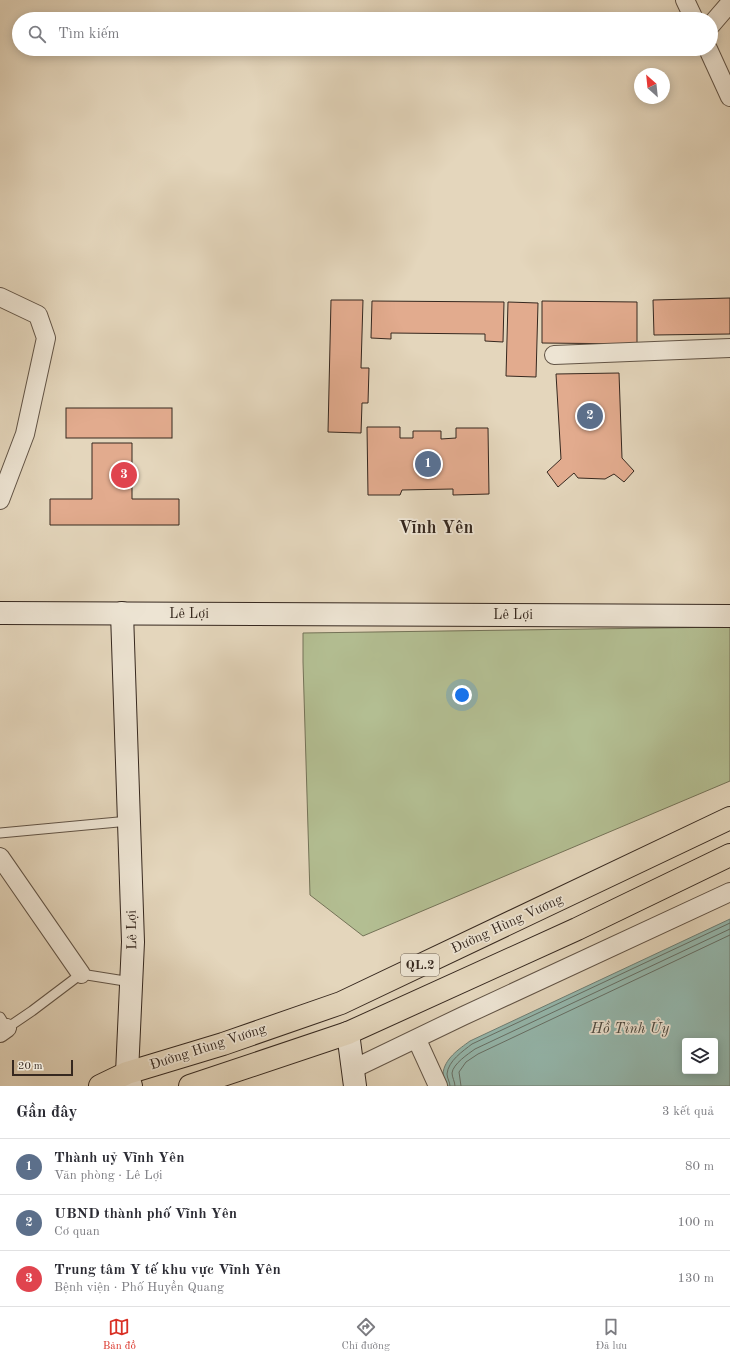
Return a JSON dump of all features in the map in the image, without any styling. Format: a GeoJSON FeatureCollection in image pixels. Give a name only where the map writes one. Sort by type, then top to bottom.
{"type":"FeatureCollection","features":[{"type":"Feature","properties":{"kind":"main road","name":"Đường Hùng Vương"},"geometry":{"type":"LineString","coordinates":[[100,1086],[129,1080],[223,1044],[341,1003],[730,818]]}},
{"type":"Feature","properties":{"kind":"main road","name":"QL.2"},"geometry":{"type":"LineString","coordinates":[[190,1086],[348,1033],[577,929],[730,855]]}},
{"type":"Feature","properties":{"kind":"street"},"geometry":{"type":"LineString","coordinates":[[685,0],[691,12]]}},
{"type":"Feature","properties":{"kind":"street"},"geometry":{"type":"LineString","coordinates":[[718,17],[730,3]]}},
{"type":"Feature","properties":{"kind":"street"},"geometry":{"type":"LineString","coordinates":[[711,56],[730,97]]}},
{"type":"Feature","properties":{"kind":"street"},"geometry":{"type":"LineString","coordinates":[[0,296],[38,314],[46,338],[25,434],[0,500]]}},
{"type":"Feature","properties":{"kind":"street"},"geometry":{"type":"LineString","coordinates":[[554,355],[730,348]]}},
{"type":"Feature","properties":{"kind":"street"},"geometry":{"type":"LineString","coordinates":[[0,613],[122,613]]}},
{"type":"Feature","properties":{"kind":"street","name":"Lê Lợi"},"geometry":{"type":"LineString","coordinates":[[129,1080],[133,942],[122,613],[730,616]]}},
{"type":"Feature","properties":{"kind":"street"},"geometry":{"type":"LineString","coordinates":[[0,857],[81,974]]}},
{"type":"Feature","properties":{"kind":"street"},"geometry":{"type":"LineString","coordinates":[[348,1033],[354,1078],[417,1040],[463,1016],[730,892]]}},
{"type":"Feature","properties":{"kind":"street"},"geometry":{"type":"LineString","coordinates":[[417,1040],[438,1086]]}},
{"type":"Feature","properties":{"kind":"lane"},"geometry":{"type":"LineString","coordinates":[[0,833],[129,821]]}},
{"type":"Feature","properties":{"kind":"lane"},"geometry":{"type":"LineString","coordinates":[[2,1026],[32,1012],[81,974],[131,982]]}},
{"type":"Feature","properties":{"kind":"green space"},"geometry":{"type":"Polygon","coordinates":[[[730,627],[730,781],[363,936],[310,895],[303,633],[730,627]]]}},
{"type":"Feature","properties":{"kind":"water","name":"Hồ Tỉnh Ủy"},"geometry":{"type":"Polygon","coordinates":[[[730,919],[730,1086],[447,1086],[443,1077],[444,1069],[449,1059],[461,1047],[470,1041],[730,919]]]}},
{"type":"Feature","properties":{"kind":"building"},"geometry":{"type":"Polygon","coordinates":[[[730,298],[730,334],[654,335],[653,300],[730,298]]]}},
{"type":"Feature","properties":{"kind":"building"},"geometry":{"type":"Polygon","coordinates":[[[331,300],[363,300],[361,368],[369,368],[368,403],[362,403],[361,433],[328,432],[331,300]]]}},
{"type":"Feature","properties":{"kind":"building"},"geometry":{"type":"Polygon","coordinates":[[[372,301],[504,302],[503,342],[485,341],[485,334],[391,333],[391,339],[371,338],[372,301]]]}},
{"type":"Feature","properties":{"kind":"building"},"geometry":{"type":"Polygon","coordinates":[[[542,301],[637,302],[637,344],[542,343],[542,301]]]}},
{"type":"Feature","properties":{"kind":"building"},"geometry":{"type":"Polygon","coordinates":[[[508,302],[538,303],[536,377],[506,376],[508,302]]]}},
{"type":"Feature","properties":{"kind":"building"},"geometry":{"type":"Polygon","coordinates":[[[619,373],[622,458],[634,471],[624,482],[614,474],[605,479],[578,478],[574,473],[558,487],[547,472],[561,459],[556,374],[619,373]]]}},
{"type":"Feature","properties":{"kind":"building"},"geometry":{"type":"Polygon","coordinates":[[[66,408],[172,408],[172,438],[66,438],[66,408]]]}},
{"type":"Feature","properties":{"kind":"building"},"geometry":{"type":"Polygon","coordinates":[[[367,427],[400,427],[400,438],[413,438],[413,431],[441,431],[441,439],[456,438],[456,428],[488,428],[489,494],[453,495],[453,489],[402,490],[400,495],[368,495],[367,427]]]}},
{"type":"Feature","properties":{"kind":"building"},"geometry":{"type":"Polygon","coordinates":[[[92,443],[132,443],[132,499],[179,499],[179,525],[50,525],[50,499],[92,499],[92,443]]]}},
{"type":"Feature","properties":{"kind":"place","name":"UBND thành phố Vĩnh Yên"},"geometry":{"type":"Point","coordinates":[590,416]}},
{"type":"Feature","properties":{"kind":"place","name":"Thành uỷ Vĩnh Yên"},"geometry":{"type":"Point","coordinates":[428,464]}},
{"type":"Feature","properties":{"kind":"place","name":"Trung tâm Y tế khu vực Vĩnh Yên"},"geometry":{"type":"Point","coordinates":[124,475]}},
{"type":"Feature","properties":{"kind":"district","name":"Vĩnh Yên"},"geometry":{"type":"Point","coordinates":[436,528]}}]}
